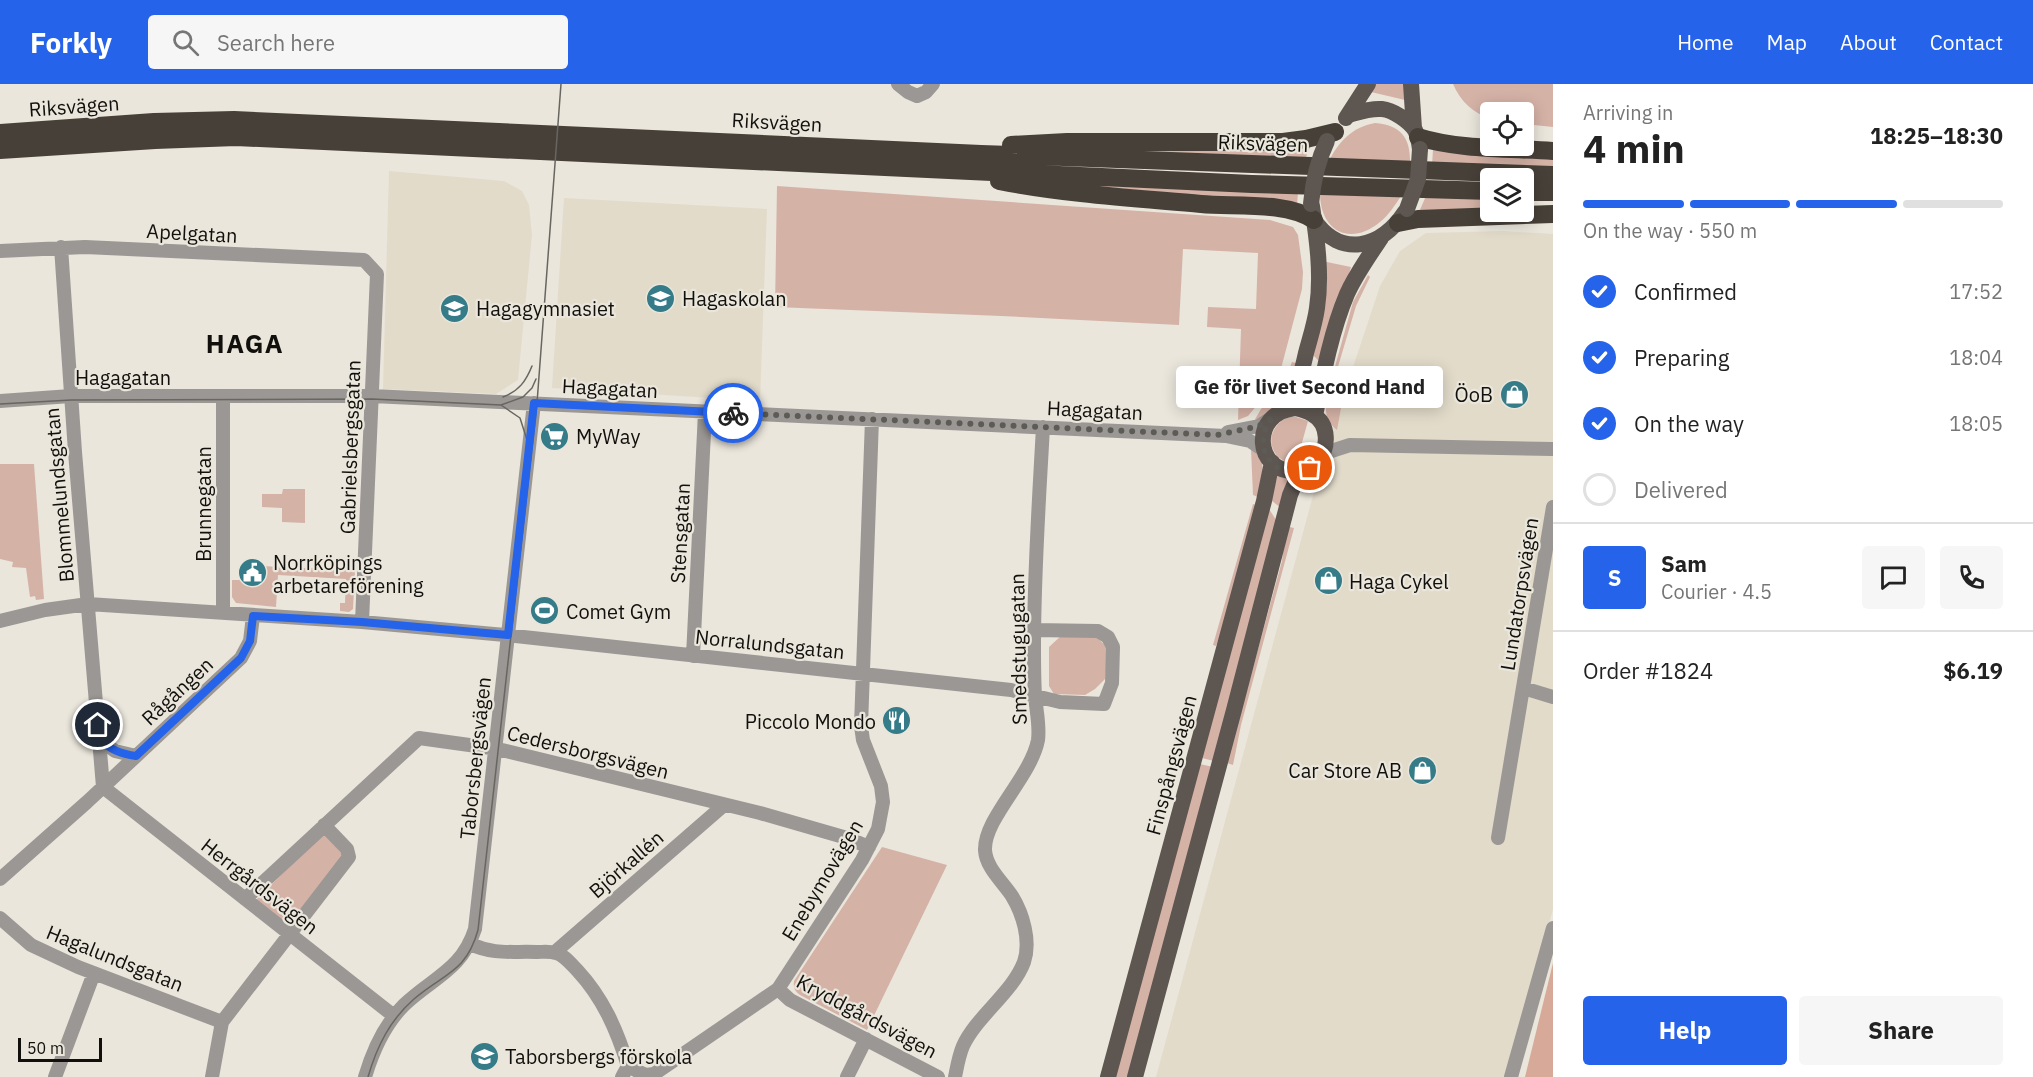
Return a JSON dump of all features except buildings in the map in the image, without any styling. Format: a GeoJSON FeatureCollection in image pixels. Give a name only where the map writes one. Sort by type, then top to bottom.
{"type":"FeatureCollection","features":[{"type":"Feature","properties":{"kind":"highway","name":"Riksvägen"},"geometry":{"type":"LineString","coordinates":[[0,133],[154,122],[234,120],[955,153],[1553,175]]}},
{"type":"Feature","properties":{"kind":"highway","name":"Riksvägen"},"geometry":{"type":"LineString","coordinates":[[0,150],[236,137],[1252,184],[1480,191]]}},
{"type":"Feature","properties":{"kind":"highway"},"geometry":{"type":"LineString","coordinates":[[955,153],[1067,142],[1283,142],[1331,137]]}},
{"type":"Feature","properties":{"kind":"highway"},"geometry":{"type":"LineString","coordinates":[[1417,138],[1449,144],[1553,151]]}},
{"type":"Feature","properties":{"kind":"highway"},"geometry":{"type":"LineString","coordinates":[[945,169],[1063,191],[1203,204],[1276,208],[1300,213],[1313,212]]}},
{"type":"Feature","properties":{"kind":"highway"},"geometry":{"type":"LineString","coordinates":[[1534,192],[1553,192]]}},
{"type":"Feature","properties":{"kind":"highway"},"geometry":{"type":"LineString","coordinates":[[1403,216],[1418,219],[1553,214]]}},
{"type":"Feature","properties":{"kind":"main road"},"geometry":{"type":"LineString","coordinates":[[1368,84],[1319,158],[1313,179],[1313,212],[1318,267],[1317,309],[1293,398],[1264,429],[1262,440],[1268,457],[1277,467],[1292,472],[1310,468],[1327,444],[1318,421],[1324,372],[1341,309],[1355,278],[1381,238],[1403,216],[1418,179],[1417,138],[1411,84]]}},
{"type":"Feature","properties":{"kind":"main road"},"geometry":{"type":"LineString","coordinates":[[1348,115],[1365,110],[1384,109],[1399,116],[1417,138]]}},
{"type":"Feature","properties":{"kind":"main road"},"geometry":{"type":"LineString","coordinates":[[1313,212],[1322,232],[1331,239],[1345,244],[1362,244],[1381,238]]}},
{"type":"Feature","properties":{"kind":"main road"},"geometry":{"type":"LineString","coordinates":[[1280,412],[1294,408],[1318,421]]}},
{"type":"Feature","properties":{"kind":"main road","name":"Finspångsvägen"},"geometry":{"type":"LineString","coordinates":[[1108,1077],[1261,511],[1268,457]]}},
{"type":"Feature","properties":{"kind":"main road"},"geometry":{"type":"LineString","coordinates":[[1135,1077],[1290,495],[1300,471]]}},
{"type":"Feature","properties":{"kind":"street"},"geometry":{"type":"LineString","coordinates":[[898,84],[908,93],[917,96],[929,88]]}},
{"type":"Feature","properties":{"kind":"street","name":"Apelgatan"},"geometry":{"type":"LineString","coordinates":[[0,251],[61,247],[364,260],[377,273]]}},
{"type":"Feature","properties":{"kind":"street","name":"Blommelundsgatan"},"geometry":{"type":"LineString","coordinates":[[61,247],[103,787]]}},
{"type":"Feature","properties":{"kind":"street","name":"Gabrielsbergsgatan"},"geometry":{"type":"LineString","coordinates":[[362,622],[377,273]]}},
{"type":"Feature","properties":{"kind":"street","name":"Hagagatan"},"geometry":{"type":"LineString","coordinates":[[0,401],[71,396],[372,396],[534,403],[1217,435],[1250,441],[1268,457]]}},
{"type":"Feature","properties":{"kind":"street","name":"Brunnegatan"},"geometry":{"type":"LineString","coordinates":[[223,396],[223,612]]}},
{"type":"Feature","properties":{"kind":"street","name":"Taborsbergsvägen"},"geometry":{"type":"LineString","coordinates":[[365,1077],[376,1045],[394,1016],[414,996],[453,967],[470,944],[476,919],[534,403]]}},
{"type":"Feature","properties":{"kind":"street","name":"Stensgatan"},"geometry":{"type":"LineString","coordinates":[[693,656],[705,412]]}},
{"type":"Feature","properties":{"kind":"street","name":"Hagagatan"},"geometry":{"type":"LineString","coordinates":[[1217,435],[1259,426],[1280,412]]}},
{"type":"Feature","properties":{"kind":"street","name":"Enebymovägen"},"geometry":{"type":"LineString","coordinates":[[625,1072],[654,1074],[778,988],[869,847],[878,829],[883,802],[881,786],[862,741],[861,726],[872,419]]}},
{"type":"Feature","properties":{"kind":"street"},"geometry":{"type":"LineString","coordinates":[[1318,421],[1350,445]]}},
{"type":"Feature","properties":{"kind":"street","name":"Smedstugugatan"},"geometry":{"type":"LineString","coordinates":[[955,1077],[962,1047],[1011,984],[1024,962],[1027,945],[1020,911],[992,869],[985,850],[988,832],[1022,778],[1038,742],[1034,630],[1043,427]]}},
{"type":"Feature","properties":{"kind":"street"},"geometry":{"type":"LineString","coordinates":[[1322,454],[1350,445],[1553,449]]}},
{"type":"Feature","properties":{"kind":"street","name":"Lundatorpsvägen"},"geometry":{"type":"LineString","coordinates":[[1498,838],[1553,507]]}},
{"type":"Feature","properties":{"kind":"street","name":"Norralundsgatan"},"geometry":{"type":"LineString","coordinates":[[0,621],[45,610],[88,604],[362,622],[508,635],[1011,690],[1060,702],[1104,704],[1112,684],[1113,647],[1108,637],[1098,631],[1034,630]]}},
{"type":"Feature","properties":{"kind":"street","name":"Rågången"},"geometry":{"type":"LineString","coordinates":[[0,879],[103,787],[241,658],[250,641],[253,616]]}},
{"type":"Feature","properties":{"kind":"street","name":"Lundatorpsvägen"},"geometry":{"type":"LineString","coordinates":[[1523,688],[1553,697]]}},
{"type":"Feature","properties":{"kind":"street","name":"Cedersborgsvägen"},"geometry":{"type":"LineString","coordinates":[[245,899],[419,738],[495,748],[724,805],[847,838],[869,847]]}},
{"type":"Feature","properties":{"kind":"street"},"geometry":{"type":"LineString","coordinates":[[99,739],[115,751],[136,756]]}},
{"type":"Feature","properties":{"kind":"street","name":"Herrgårdsvägen"},"geometry":{"type":"LineString","coordinates":[[103,787],[394,1016]]}},
{"type":"Feature","properties":{"kind":"street","name":"Björkallén"},"geometry":{"type":"LineString","coordinates":[[555,952],[724,805]]}},
{"type":"Feature","properties":{"kind":"street"},"geometry":{"type":"LineString","coordinates":[[212,1077],[222,1022],[349,857],[347,849],[324,825]]}},
{"type":"Feature","properties":{"kind":"street","name":"Hagalundsgatan"},"geometry":{"type":"LineString","coordinates":[[0,918],[32,945],[94,973],[222,1022]]}},
{"type":"Feature","properties":{"kind":"street"},"geometry":{"type":"LineString","coordinates":[[1511,1077],[1553,928]]}},
{"type":"Feature","properties":{"kind":"street"},"geometry":{"type":"LineString","coordinates":[[470,944],[495,953],[506,951],[555,952],[571,963],[600,999],[615,1027],[625,1072]]}},
{"type":"Feature","properties":{"kind":"street"},"geometry":{"type":"LineString","coordinates":[[56,1077],[94,973]]}},
{"type":"Feature","properties":{"kind":"street","name":"Kryddgårdsvägen"},"geometry":{"type":"LineString","coordinates":[[778,988],[790,1000],[938,1077]]}},
{"type":"Feature","properties":{"kind":"street"},"geometry":{"type":"LineString","coordinates":[[847,1077],[866,1039]]}},
{"type":"Feature","properties":{"kind":"shaded area"},"geometry":{"type":"Polygon","coordinates":[[[1376,84],[1405,84],[1405,100],[1371,92],[1376,84]]]}},
{"type":"Feature","properties":{"kind":"shaded area"},"geometry":{"type":"Polygon","coordinates":[[[1453,84],[1553,84],[1553,127],[1534,125],[1534,102],[1480,102],[1480,114],[1468,106],[1453,84]]]}},
{"type":"Feature","properties":{"kind":"shaded area"},"geometry":{"type":"Polygon","coordinates":[[[1375,123],[1392,127],[1403,135],[1409,148],[1410,165],[1328,163],[1341,142],[1359,128],[1375,123]]]}},
{"type":"Feature","properties":{"kind":"shaded area"},"geometry":{"type":"Polygon","coordinates":[[[1311,145],[1304,162],[1039,146],[1311,145]]]}},
{"type":"Feature","properties":{"kind":"shaded area"},"geometry":{"type":"Polygon","coordinates":[[[1433,149],[1480,153],[1480,156],[1553,158],[1553,168],[1432,166],[1433,149]]]}},
{"type":"Feature","properties":{"kind":"shaded area","name":"Hagagymnasiet"},"geometry":{"type":"Polygon","coordinates":[[[389,171],[504,181],[522,191],[529,205],[532,235],[518,380],[496,394],[383,389],[389,171]]]}},
{"type":"Feature","properties":{"kind":"shaded area"},"geometry":{"type":"Polygon","coordinates":[[[1036,180],[1298,192],[1297,206],[1036,180]]]}},
{"type":"Feature","properties":{"kind":"shaded area"},"geometry":{"type":"Polygon","coordinates":[[[777,186],[1270,220],[1293,227],[1298,235],[1303,272],[1302,289],[1278,380],[1248,416],[1238,420],[1241,329],[1207,327],[1208,307],[1256,309],[1258,253],[1183,249],[1179,325],[775,307],[777,186]]]}},
{"type":"Feature","properties":{"kind":"shaded area"},"geometry":{"type":"Polygon","coordinates":[[[1320,193],[1401,196],[1380,222],[1369,229],[1348,234],[1339,231],[1325,217],[1320,193]]]}},
{"type":"Feature","properties":{"kind":"shaded area"},"geometry":{"type":"Polygon","coordinates":[[[1426,196],[1480,198],[1480,210],[1419,212],[1426,196]]]}},
{"type":"Feature","properties":{"kind":"shaded area","name":"Hagaskolan"},"geometry":{"type":"Polygon","coordinates":[[[564,198],[767,209],[760,401],[552,388],[564,198]]]}},
{"type":"Feature","properties":{"kind":"shaded area"},"geometry":{"type":"Polygon","coordinates":[[[1503,231],[1553,234],[1553,909],[1508,1077],[1156,1077],[1325,451],[1380,286],[1400,251],[1426,233],[1503,231]]]}},
{"type":"Feature","properties":{"kind":"shaded area"},"geometry":{"type":"Polygon","coordinates":[[[1322,261],[1351,267],[1322,364],[1311,353],[1326,292],[1327,279],[1322,261]]]}},
{"type":"Feature","properties":{"kind":"shaded area"},"geometry":{"type":"Polygon","coordinates":[[[1368,275],[1370,277],[1356,306],[1337,370],[1334,370],[1353,302],[1368,275]]]}},
{"type":"Feature","properties":{"kind":"shaded area"},"geometry":{"type":"Polygon","coordinates":[[[1292,362],[1300,364],[1287,396],[1254,421],[1261,409],[1282,386],[1292,362]]]}},
{"type":"Feature","properties":{"kind":"shaded area"},"geometry":{"type":"Polygon","coordinates":[[[1308,366],[1319,374],[1310,405],[1296,402],[1308,366]]]}},
{"type":"Feature","properties":{"kind":"shaded area"},"geometry":{"type":"Polygon","coordinates":[[[1332,378],[1343,382],[1345,386],[1337,430],[1331,425],[1326,413],[1332,378]]]}},
{"type":"Feature","properties":{"kind":"shaded area"},"geometry":{"type":"Polygon","coordinates":[[[1289,417],[1308,421],[1296,464],[1286,462],[1279,457],[1272,444],[1275,429],[1280,422],[1289,417]]]}},
{"type":"Feature","properties":{"kind":"shaded area"},"geometry":{"type":"Polygon","coordinates":[[[1251,449],[1257,453],[1262,464],[1263,471],[1258,497],[1253,495],[1251,449]]]}},
{"type":"Feature","properties":{"kind":"shaded area"},"geometry":{"type":"Polygon","coordinates":[[[0,464],[34,464],[44,599],[36,600],[35,596],[30,597],[26,568],[12,567],[13,562],[0,559],[0,464]]]}},
{"type":"Feature","properties":{"kind":"shaded area"},"geometry":{"type":"Polygon","coordinates":[[[1278,474],[1292,478],[1282,509],[1271,500],[1278,474]]]}},
{"type":"Feature","properties":{"kind":"shaded area"},"geometry":{"type":"Polygon","coordinates":[[[283,489],[305,489],[305,523],[282,522],[282,508],[262,507],[262,494],[282,494],[283,489]]]}},
{"type":"Feature","properties":{"kind":"shaded area"},"geometry":{"type":"Polygon","coordinates":[[[1253,504],[1256,505],[1216,646],[1213,645],[1253,504]]]}},
{"type":"Feature","properties":{"kind":"shaded area"},"geometry":{"type":"Polygon","coordinates":[[[1269,509],[1278,523],[1214,761],[1202,758],[1269,509]]]}},
{"type":"Feature","properties":{"kind":"shaded area"},"geometry":{"type":"Polygon","coordinates":[[[1286,526],[1294,528],[1241,725],[1233,765],[1227,763],[1282,561],[1286,526]]]}},
{"type":"Feature","properties":{"kind":"shaded area"},"geometry":{"type":"Polygon","coordinates":[[[259,566],[355,570],[353,609],[349,612],[340,611],[340,603],[345,603],[346,579],[278,575],[276,607],[236,603],[232,597],[232,580],[259,580],[259,566]]]}},
{"type":"Feature","properties":{"kind":"shaded area"},"geometry":{"type":"Polygon","coordinates":[[[1063,634],[1095,636],[1104,644],[1108,654],[1105,679],[1085,695],[1054,694],[1049,686],[1049,647],[1063,634]]]}},
{"type":"Feature","properties":{"kind":"shaded area"},"geometry":{"type":"Polygon","coordinates":[[[1200,764],[1213,767],[1129,1077],[1115,1077],[1200,764]]]}},
{"type":"Feature","properties":{"kind":"shaded area"},"geometry":{"type":"Polygon","coordinates":[[[323,833],[345,857],[289,926],[256,900],[323,833]]]}},
{"type":"Feature","properties":{"kind":"shaded area"},"geometry":{"type":"Polygon","coordinates":[[[882,847],[947,865],[867,1030],[800,995],[795,989],[794,981],[882,847]]]}},
{"type":"Feature","properties":{"kind":"shaded area"},"geometry":{"type":"Polygon","coordinates":[[[1553,963],[1553,1077],[1525,1077],[1553,963]]]}},
{"type":"Feature","properties":{"kind":"tram line"},"geometry":{"type":"LineString","coordinates":[[368,1077],[380,1044],[391,1025],[414,999],[460,964],[473,944],[478,930],[537,403],[561,84]]}},
{"type":"Feature","properties":{"kind":"tram line"},"geometry":{"type":"LineString","coordinates":[[503,397],[521,385],[532,366]]}},
{"type":"Feature","properties":{"kind":"tram line"},"geometry":{"type":"LineString","coordinates":[[0,404],[71,400],[372,399],[501,405],[523,397],[532,388],[536,379]]}},
{"type":"Feature","properties":{"kind":"tram line"},"geometry":{"type":"LineString","coordinates":[[501,405],[520,418],[527,440]]}},
{"type":"Feature","properties":{"kind":"way so far"},"geometry":{"type":"LineString","coordinates":[[733,413],[1217,435],[1251,429],[1274,416],[1266,423],[1262,440],[1265,451],[1272,462],[1277,467],[1292,472],[1310,468]]}},
{"type":"Feature","properties":{"kind":"place","name":"Hagaskolan"},"geometry":{"type":"Point","coordinates":[661,298]}},
{"type":"Feature","properties":{"kind":"place","name":"Hagagymnasiet"},"geometry":{"type":"Point","coordinates":[455,308]}},
{"type":"Feature","properties":{"kind":"place","name":"ÖoB"},"geometry":{"type":"Point","coordinates":[1514,394]}},
{"type":"Feature","properties":{"kind":"place","name":"MyWay"},"geometry":{"type":"Point","coordinates":[555,436]}},
{"type":"Feature","properties":{"kind":"place","name":"Ge för livet Second Hand"},"geometry":{"type":"Point","coordinates":[1310,468]}},
{"type":"Feature","properties":{"kind":"place","name":"Norrköpings arbetareförening"},"geometry":{"type":"Point","coordinates":[252,573]}},
{"type":"Feature","properties":{"kind":"place","name":"Haga Cykel"},"geometry":{"type":"Point","coordinates":[1328,581]}},
{"type":"Feature","properties":{"kind":"place","name":"Comet Gym"},"geometry":{"type":"Point","coordinates":[545,611]}},
{"type":"Feature","properties":{"kind":"place","name":"Piccolo Mondo"},"geometry":{"type":"Point","coordinates":[897,721]}},
{"type":"Feature","properties":{"kind":"place","name":"Car Store AB"},"geometry":{"type":"Point","coordinates":[1423,770]}},
{"type":"Feature","properties":{"kind":"place","name":"Taborsbergs förskola"},"geometry":{"type":"Point","coordinates":[484,1056]}},
{"type":"Feature","properties":{"kind":"district","name":"HAGA"},"geometry":{"type":"Point","coordinates":[245,343]}},
{"type":"Feature","properties":{"kind":"route"},"geometry":{"type":"LineString","coordinates":[[98,725],[99,739],[108,747],[136,756],[241,658],[250,641],[253,616],[362,622],[508,635],[534,403],[733,413]]}}]}
